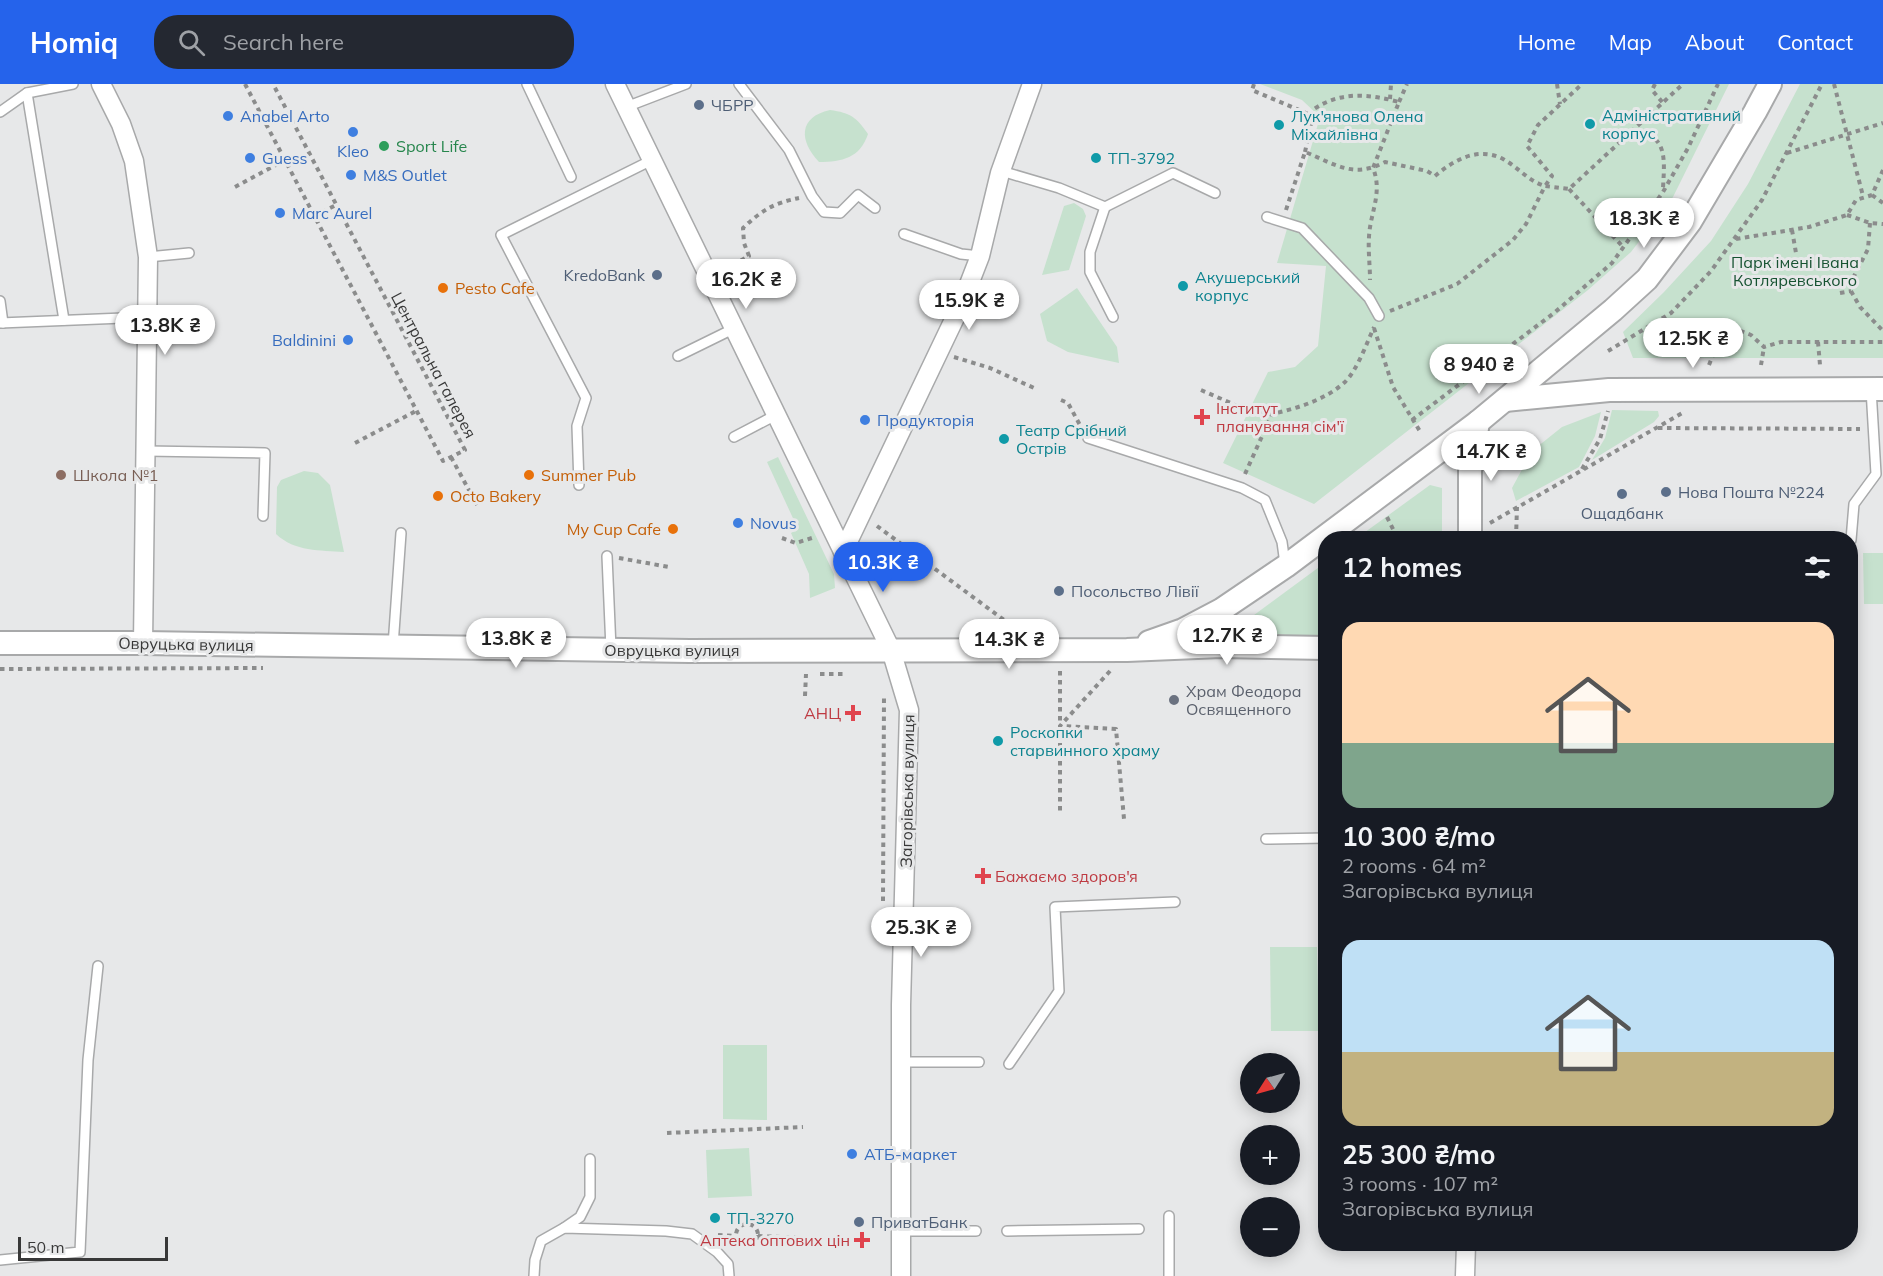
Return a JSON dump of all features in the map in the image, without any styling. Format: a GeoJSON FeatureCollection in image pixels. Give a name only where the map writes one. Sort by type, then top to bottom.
{"type":"FeatureCollection","features":[{"type":"Feature","properties":{"kind":"street"},"geometry":{"type":"LineString","coordinates":[[101,84],[121,124],[134,161],[148,257],[142,643]]}},
{"type":"Feature","properties":{"kind":"street","name":"Загорівська вулиця"},"geometry":{"type":"LineString","coordinates":[[615,84],[891,650],[909,710],[901,1005],[901,1276]]}},
{"type":"Feature","properties":{"kind":"street"},"geometry":{"type":"LineString","coordinates":[[843,552],[961,305],[980,256],[1000,173],[1032,84]]}},
{"type":"Feature","properties":{"kind":"street","name":"Овруцька вулиця"},"geometry":{"type":"LineString","coordinates":[[1333,531],[1478,422],[1614,310],[1647,279],[1690,222],[1770,84]]}},
{"type":"Feature","properties":{"kind":"street"},"geometry":{"type":"LineString","coordinates":[[1505,400],[1608,390],[1877,389]]}},
{"type":"Feature","properties":{"kind":"street"},"geometry":{"type":"LineString","coordinates":[[1478,422],[1470,471],[1478,531]]}},
{"type":"Feature","properties":{"kind":"street","name":"Овруцька вулиця"},"geometry":{"type":"LineString","coordinates":[[1127,650],[1183,630],[1221,610],[1318,542]]}},
{"type":"Feature","properties":{"kind":"street","name":"Овруцька вулиця"},"geometry":{"type":"LineString","coordinates":[[0,643],[611,650],[1127,650],[1221,646],[1318,648]]}},
{"type":"Feature","properties":{"kind":"street"},"geometry":{"type":"LineString","coordinates":[[1465,1276],[1466,1251]]}},
{"type":"Feature","properties":{"kind":"lane"},"geometry":{"type":"LineString","coordinates":[[0,112],[27,93],[73,84]]}},
{"type":"Feature","properties":{"kind":"lane"},"geometry":{"type":"LineString","coordinates":[[527,84],[580,196]]}},
{"type":"Feature","properties":{"kind":"lane"},"geometry":{"type":"LineString","coordinates":[[626,107],[686,84]]}},
{"type":"Feature","properties":{"kind":"lane"},"geometry":{"type":"LineString","coordinates":[[739,84],[789,150],[812,196],[824,212],[840,213],[858,195],[875,208]]}},
{"type":"Feature","properties":{"kind":"lane"},"geometry":{"type":"LineString","coordinates":[[27,93],[64,320]]}},
{"type":"Feature","properties":{"kind":"lane"},"geometry":{"type":"LineString","coordinates":[[579,485],[577,426],[586,398],[501,235],[652,160]]}},
{"type":"Feature","properties":{"kind":"lane"},"geometry":{"type":"LineString","coordinates":[[1000,173],[1008,173],[1059,188],[1105,207]]}},
{"type":"Feature","properties":{"kind":"lane"},"geometry":{"type":"LineString","coordinates":[[1113,316],[1090,272],[1090,252],[1105,207],[1173,173],[1215,193]]}},
{"type":"Feature","properties":{"kind":"lane"},"geometry":{"type":"LineString","coordinates":[[1267,217],[1302,228],[1369,298],[1379,316]]}},
{"type":"Feature","properties":{"kind":"lane"},"geometry":{"type":"LineString","coordinates":[[904,234],[961,255],[980,256]]}},
{"type":"Feature","properties":{"kind":"lane"},"geometry":{"type":"LineString","coordinates":[[148,257],[189,253]]}},
{"type":"Feature","properties":{"kind":"lane"},"geometry":{"type":"LineString","coordinates":[[0,301],[2,323],[147,317]]}},
{"type":"Feature","properties":{"kind":"lane"},"geometry":{"type":"LineString","coordinates":[[678,357],[735,328]]}},
{"type":"Feature","properties":{"kind":"lane"},"geometry":{"type":"LineString","coordinates":[[1852,531],[1854,504],[1876,474],[1873,430],[1877,389]]}},
{"type":"Feature","properties":{"kind":"lane"},"geometry":{"type":"LineString","coordinates":[[734,437],[776,415]]}},
{"type":"Feature","properties":{"kind":"lane"},"geometry":{"type":"LineString","coordinates":[[1088,438],[1242,488],[1265,500],[1282,542],[1286,566]]}},
{"type":"Feature","properties":{"kind":"lane"},"geometry":{"type":"LineString","coordinates":[[146,451],[265,453],[263,516]]}},
{"type":"Feature","properties":{"kind":"lane"},"geometry":{"type":"LineString","coordinates":[[393,646],[401,533]]}},
{"type":"Feature","properties":{"kind":"lane"},"geometry":{"type":"LineString","coordinates":[[607,556],[611,650]]}},
{"type":"Feature","properties":{"kind":"lane"},"geometry":{"type":"LineString","coordinates":[[1266,839],[1318,838]]}},
{"type":"Feature","properties":{"kind":"lane"},"geometry":{"type":"LineString","coordinates":[[1008,1065],[1059,991],[1055,907],[1175,902]]}},
{"type":"Feature","properties":{"kind":"lane"},"geometry":{"type":"LineString","coordinates":[[0,1260],[80,1252],[88,1060],[98,966]]}},
{"type":"Feature","properties":{"kind":"lane"},"geometry":{"type":"LineString","coordinates":[[902,1062],[979,1062]]}},
{"type":"Feature","properties":{"kind":"lane"},"geometry":{"type":"LineString","coordinates":[[534,1276],[535,1260],[541,1241],[580,1217],[590,1197],[590,1159]]}},
{"type":"Feature","properties":{"kind":"lane"},"geometry":{"type":"LineString","coordinates":[[1169,1216],[1169,1276]]}},
{"type":"Feature","properties":{"kind":"lane"},"geometry":{"type":"LineString","coordinates":[[564,1228],[692,1234],[717,1252],[728,1264],[729,1276]]}},
{"type":"Feature","properties":{"kind":"lane"},"geometry":{"type":"LineString","coordinates":[[1007,1231],[1139,1229]]}},
{"type":"Feature","properties":{"kind":"lane"},"geometry":{"type":"LineString","coordinates":[[901,1231],[976,1231]]}},
{"type":"Feature","properties":{"kind":"path","name":"Центральна галерея"},"geometry":{"type":"LineString","coordinates":[[245,84],[443,461],[465,450],[273,84]]}},
{"type":"Feature","properties":{"kind":"path"},"geometry":{"type":"LineString","coordinates":[[1254,84],[1252,90],[1313,116]]}},
{"type":"Feature","properties":{"kind":"path"},"geometry":{"type":"LineString","coordinates":[[1390,99],[1391,84]]}},
{"type":"Feature","properties":{"kind":"path"},"geometry":{"type":"LineString","coordinates":[[1369,298],[1369,234],[1377,196],[1377,178],[1373,168],[1407,84]]}},
{"type":"Feature","properties":{"kind":"path"},"geometry":{"type":"LineString","coordinates":[[1557,84],[1560,104]]}},
{"type":"Feature","properties":{"kind":"path"},"geometry":{"type":"LineString","coordinates":[[1379,316],[1457,284],[1513,240],[1526,224],[1552,176],[1527,146],[1538,124],[1582,84]]}},
{"type":"Feature","properties":{"kind":"path"},"geometry":{"type":"LineString","coordinates":[[1649,84],[1663,103]]}},
{"type":"Feature","properties":{"kind":"path"},"geometry":{"type":"LineString","coordinates":[[1652,90],[1655,84]]}},
{"type":"Feature","properties":{"kind":"path"},"geometry":{"type":"LineString","coordinates":[[1569,189],[1683,84]]}},
{"type":"Feature","properties":{"kind":"path"},"geometry":{"type":"LineString","coordinates":[[1412,420],[1554,313],[1612,263],[1663,192],[1688,148],[1718,84]]}},
{"type":"Feature","properties":{"kind":"path"},"geometry":{"type":"LineString","coordinates":[[1608,351],[1671,313],[1691,294],[1736,239],[1762,200],[1822,84]]}},
{"type":"Feature","properties":{"kind":"path"},"geometry":{"type":"LineString","coordinates":[[1834,84],[1863,196]]}},
{"type":"Feature","properties":{"kind":"path"},"geometry":{"type":"LineString","coordinates":[[1282,222],[1305,152],[1314,109],[1327,101],[1361,94],[1399,102]]}},
{"type":"Feature","properties":{"kind":"path"},"geometry":{"type":"LineString","coordinates":[[1786,153],[1883,123]]}},
{"type":"Feature","properties":{"kind":"path"},"geometry":{"type":"LineString","coordinates":[[1630,132],[1651,136],[1659,142],[1664,154],[1663,192]]}},
{"type":"Feature","properties":{"kind":"path"},"geometry":{"type":"LineString","coordinates":[[1305,152],[1351,171],[1373,168],[1384,162],[1427,171],[1435,176],[1451,163],[1469,154],[1502,158],[1533,183],[1569,189],[1624,248]]}},
{"type":"Feature","properties":{"kind":"path"},"geometry":{"type":"LineString","coordinates":[[235,187],[285,160]]}},
{"type":"Feature","properties":{"kind":"path"},"geometry":{"type":"LineString","coordinates":[[1872,195],[1883,170]]}},
{"type":"Feature","properties":{"kind":"path"},"geometry":{"type":"LineString","coordinates":[[1847,215],[1856,200],[1863,196],[1872,195],[1883,203]]}},
{"type":"Feature","properties":{"kind":"path"},"geometry":{"type":"LineString","coordinates":[[718,272],[749,256],[744,243],[743,228],[757,215],[777,202],[812,196]]}},
{"type":"Feature","properties":{"kind":"path"},"geometry":{"type":"LineString","coordinates":[[314,216],[336,205]]}},
{"type":"Feature","properties":{"kind":"path"},"geometry":{"type":"LineString","coordinates":[[1736,239],[1809,227],[1847,215],[1870,223],[1883,224]]}},
{"type":"Feature","properties":{"kind":"path"},"geometry":{"type":"LineString","coordinates":[[1870,223],[1868,249],[1852,280],[1851,291],[1860,307],[1883,331]]}},
{"type":"Feature","properties":{"kind":"path"},"geometry":{"type":"LineString","coordinates":[[1792,230],[1796,253]]}},
{"type":"Feature","properties":{"kind":"path"},"geometry":{"type":"LineString","coordinates":[[1840,293],[1851,291]]}},
{"type":"Feature","properties":{"kind":"path"},"geometry":{"type":"LineString","coordinates":[[1201,390],[1242,408],[1272,414],[1300,408],[1346,381],[1363,353],[1374,327],[1393,387],[1421,433]]}},
{"type":"Feature","properties":{"kind":"path"},"geometry":{"type":"LineString","coordinates":[[1648,328],[1741,331],[1751,335],[1764,347]]}},
{"type":"Feature","properties":{"kind":"path"},"geometry":{"type":"LineString","coordinates":[[1709,365],[1723,330]]}},
{"type":"Feature","properties":{"kind":"path"},"geometry":{"type":"LineString","coordinates":[[1764,347],[1781,342],[1883,342]]}},
{"type":"Feature","properties":{"kind":"path"},"geometry":{"type":"LineString","coordinates":[[1818,342],[1820,364]]}},
{"type":"Feature","properties":{"kind":"path"},"geometry":{"type":"LineString","coordinates":[[1761,365],[1764,347]]}},
{"type":"Feature","properties":{"kind":"path"},"geometry":{"type":"LineString","coordinates":[[940,352],[990,368],[1035,388]]}},
{"type":"Feature","properties":{"kind":"path"},"geometry":{"type":"LineString","coordinates":[[1061,400],[1068,403],[1088,438]]}},
{"type":"Feature","properties":{"kind":"path"},"geometry":{"type":"LineString","coordinates":[[1582,470],[1600,439],[1609,407]]}},
{"type":"Feature","properties":{"kind":"path"},"geometry":{"type":"LineString","coordinates":[[1480,531],[1517,507],[1690,408]]}},
{"type":"Feature","properties":{"kind":"path"},"geometry":{"type":"LineString","coordinates":[[355,443],[416,411]]}},
{"type":"Feature","properties":{"kind":"path"},"geometry":{"type":"LineString","coordinates":[[1242,488],[1245,473],[1272,414]]}},
{"type":"Feature","properties":{"kind":"path"},"geometry":{"type":"LineString","coordinates":[[1656,428],[1873,430]]}},
{"type":"Feature","properties":{"kind":"path"},"geometry":{"type":"LineString","coordinates":[[450,457],[477,505]]}},
{"type":"Feature","properties":{"kind":"path"},"geometry":{"type":"LineString","coordinates":[[1516,531],[1517,507]]}},
{"type":"Feature","properties":{"kind":"path"},"geometry":{"type":"LineString","coordinates":[[1385,512],[1394,531]]}},
{"type":"Feature","properties":{"kind":"path"},"geometry":{"type":"LineString","coordinates":[[876,526],[1004,620]]}},
{"type":"Feature","properties":{"kind":"path"},"geometry":{"type":"LineString","coordinates":[[782,538],[796,543],[821,535]]}},
{"type":"Feature","properties":{"kind":"path"},"geometry":{"type":"LineString","coordinates":[[607,556],[669,567]]}},
{"type":"Feature","properties":{"kind":"path"},"geometry":{"type":"LineString","coordinates":[[1060,670],[1060,813]]}},
{"type":"Feature","properties":{"kind":"path"},"geometry":{"type":"LineString","coordinates":[[1060,726],[1111,670]]}},
{"type":"Feature","properties":{"kind":"path"},"geometry":{"type":"LineString","coordinates":[[805,696],[806,674]]}},
{"type":"Feature","properties":{"kind":"path"},"geometry":{"type":"LineString","coordinates":[[1060,726],[1116,729],[1124,819]]}},
{"type":"Feature","properties":{"kind":"path"},"geometry":{"type":"LineString","coordinates":[[667,1134],[803,1127]]}},
{"type":"Feature","properties":{"kind":"path"},"geometry":{"type":"LineString","coordinates":[[749,1224],[755,1228],[758,1236],[753,1244],[744,1246],[736,1240],[736,1232],[741,1225],[749,1224]]}},
{"type":"Feature","properties":{"kind":"path"},"geometry":{"type":"LineString","coordinates":[[758,1236],[803,1238]]}},
{"type":"Feature","properties":{"kind":"green space"},"geometry":{"type":"Polygon","coordinates":[[[1260,84],[1729,84],[1673,197],[1631,252],[1588,290],[1314,504],[1223,463],[1268,372],[1295,367],[1318,346],[1326,266],[1277,263],[1320,117],[1302,100],[1260,84]]]}},
{"type":"Feature","properties":{"kind":"green space","name":"Парк імені Івана Котляревського"},"geometry":{"type":"Polygon","coordinates":[[[1800,84],[1883,84],[1883,358],[1633,358],[1623,332],[1711,241],[1748,184],[1800,84]]]}},
{"type":"Feature","properties":{"kind":"green space"},"geometry":{"type":"Polygon","coordinates":[[[830,110],[852,117],[868,134],[865,142],[849,157],[819,162],[808,146],[805,131],[812,118],[830,110]]]}},
{"type":"Feature","properties":{"kind":"green space"},"geometry":{"type":"Polygon","coordinates":[[[1074,203],[1083,209],[1086,216],[1069,270],[1042,275],[1064,206],[1074,203]]]}},
{"type":"Feature","properties":{"kind":"green space"},"geometry":{"type":"Polygon","coordinates":[[[1077,288],[1117,347],[1119,363],[1068,352],[1047,341],[1040,314],[1077,288]]]}},
{"type":"Feature","properties":{"kind":"green space"},"geometry":{"type":"Polygon","coordinates":[[[1612,410],[1658,411],[1659,416],[1654,422],[1592,460],[1605,438],[1612,410]]]}},
{"type":"Feature","properties":{"kind":"green space"},"geometry":{"type":"Polygon","coordinates":[[[1601,412],[1595,436],[1579,467],[1516,501],[1512,488],[1532,451],[1562,427],[1601,412]]]}},
{"type":"Feature","properties":{"kind":"green space"},"geometry":{"type":"Polygon","coordinates":[[[778,457],[834,574],[835,588],[810,598],[809,574],[791,533],[798,529],[767,462],[778,457]]]}},
{"type":"Feature","properties":{"kind":"green space"},"geometry":{"type":"Polygon","coordinates":[[[304,471],[318,473],[330,485],[344,552],[300,547],[283,540],[276,534],[277,487],[281,480],[304,471]]]}},
{"type":"Feature","properties":{"kind":"green space"},"geometry":{"type":"Polygon","coordinates":[[[1430,485],[1442,488],[1442,531],[1367,531],[1430,485]]]}},
{"type":"Feature","properties":{"kind":"green space"},"geometry":{"type":"Polygon","coordinates":[[[1863,553],[1883,553],[1883,604],[1864,604],[1863,553]]]}},
{"type":"Feature","properties":{"kind":"green space"},"geometry":{"type":"Polygon","coordinates":[[[1318,568],[1318,636],[1252,634],[1250,618],[1318,568]]]}},
{"type":"Feature","properties":{"kind":"green space"},"geometry":{"type":"Polygon","coordinates":[[[1270,947],[1317,947],[1318,1031],[1271,1031],[1270,947]]]}},
{"type":"Feature","properties":{"kind":"green space"},"geometry":{"type":"Polygon","coordinates":[[[723,1045],[767,1045],[767,1120],[723,1119],[723,1045]]]}},
{"type":"Feature","properties":{"kind":"green space"},"geometry":{"type":"Polygon","coordinates":[[[749,1148],[752,1196],[708,1198],[706,1150],[749,1148]]]}},
{"type":"Feature","properties":{"kind":"place","name":"ЧБРР"},"geometry":{"type":"Point","coordinates":[699,105]}},
{"type":"Feature","properties":{"kind":"place","name":"Anabel Arto"},"geometry":{"type":"Point","coordinates":[228,116]}},
{"type":"Feature","properties":{"kind":"place","name":"Адміністративний корпус"},"geometry":{"type":"Point","coordinates":[1590,124]}},
{"type":"Feature","properties":{"kind":"place","name":"Лук'янова Олена Міхайлівна"},"geometry":{"type":"Point","coordinates":[1279,125]}},
{"type":"Feature","properties":{"kind":"place","name":"Kleo"},"geometry":{"type":"Point","coordinates":[353,132]}},
{"type":"Feature","properties":{"kind":"place","name":"Sport Life"},"geometry":{"type":"Point","coordinates":[384,146]}},
{"type":"Feature","properties":{"kind":"place","name":"Guess"},"geometry":{"type":"Point","coordinates":[250,158]}},
{"type":"Feature","properties":{"kind":"place","name":"ТП-3792"},"geometry":{"type":"Point","coordinates":[1096,158]}},
{"type":"Feature","properties":{"kind":"place","name":"M&S Outlet"},"geometry":{"type":"Point","coordinates":[351,175]}},
{"type":"Feature","properties":{"kind":"place","name":"Marc Aurel"},"geometry":{"type":"Point","coordinates":[280,213]}},
{"type":"Feature","properties":{"kind":"place","name":"KredoBank"},"geometry":{"type":"Point","coordinates":[657,275]}},
{"type":"Feature","properties":{"kind":"place","name":"Акушерський корпус"},"geometry":{"type":"Point","coordinates":[1183,286]}},
{"type":"Feature","properties":{"kind":"place","name":"Pesto Cafe"},"geometry":{"type":"Point","coordinates":[443,288]}},
{"type":"Feature","properties":{"kind":"place","name":"Baldinini"},"geometry":{"type":"Point","coordinates":[348,340]}},
{"type":"Feature","properties":{"kind":"place","name":"Інститут планування сім'ї"},"geometry":{"type":"Point","coordinates":[1202,417]}},
{"type":"Feature","properties":{"kind":"place","name":"Продукторія"},"geometry":{"type":"Point","coordinates":[865,420]}},
{"type":"Feature","properties":{"kind":"place","name":"Театр Срібний Острів"},"geometry":{"type":"Point","coordinates":[1004,439]}},
{"type":"Feature","properties":{"kind":"place","name":"Школа №1"},"geometry":{"type":"Point","coordinates":[61,475]}},
{"type":"Feature","properties":{"kind":"place","name":"Summer Pub"},"geometry":{"type":"Point","coordinates":[529,475]}},
{"type":"Feature","properties":{"kind":"place","name":"Нова Пошта №224"},"geometry":{"type":"Point","coordinates":[1666,492]}},
{"type":"Feature","properties":{"kind":"place","name":"Ощадбанк"},"geometry":{"type":"Point","coordinates":[1622,494]}},
{"type":"Feature","properties":{"kind":"place","name":"Octo Bakery"},"geometry":{"type":"Point","coordinates":[438,496]}},
{"type":"Feature","properties":{"kind":"place","name":"Novus"},"geometry":{"type":"Point","coordinates":[738,523]}},
{"type":"Feature","properties":{"kind":"place","name":"My Cup Cafe"},"geometry":{"type":"Point","coordinates":[673,529]}},
{"type":"Feature","properties":{"kind":"place","name":"Посольство Лівії"},"geometry":{"type":"Point","coordinates":[1059,591]}},
{"type":"Feature","properties":{"kind":"place","name":"Храм Феодора Освященного"},"geometry":{"type":"Point","coordinates":[1174,700]}},
{"type":"Feature","properties":{"kind":"place","name":"АНЦ"},"geometry":{"type":"Point","coordinates":[853,713]}},
{"type":"Feature","properties":{"kind":"place","name":"Роскопки старвинного храму"},"geometry":{"type":"Point","coordinates":[998,741]}},
{"type":"Feature","properties":{"kind":"place","name":"Бажаємо здоров'я"},"geometry":{"type":"Point","coordinates":[983,876]}},
{"type":"Feature","properties":{"kind":"place","name":"АТБ-маркет"},"geometry":{"type":"Point","coordinates":[852,1154]}},
{"type":"Feature","properties":{"kind":"place","name":"ТП-3270"},"geometry":{"type":"Point","coordinates":[715,1218]}},
{"type":"Feature","properties":{"kind":"place","name":"ПриватБанк"},"geometry":{"type":"Point","coordinates":[859,1222]}},
{"type":"Feature","properties":{"kind":"place","name":"Аптека оптових цін"},"geometry":{"type":"Point","coordinates":[862,1240]}}]}
